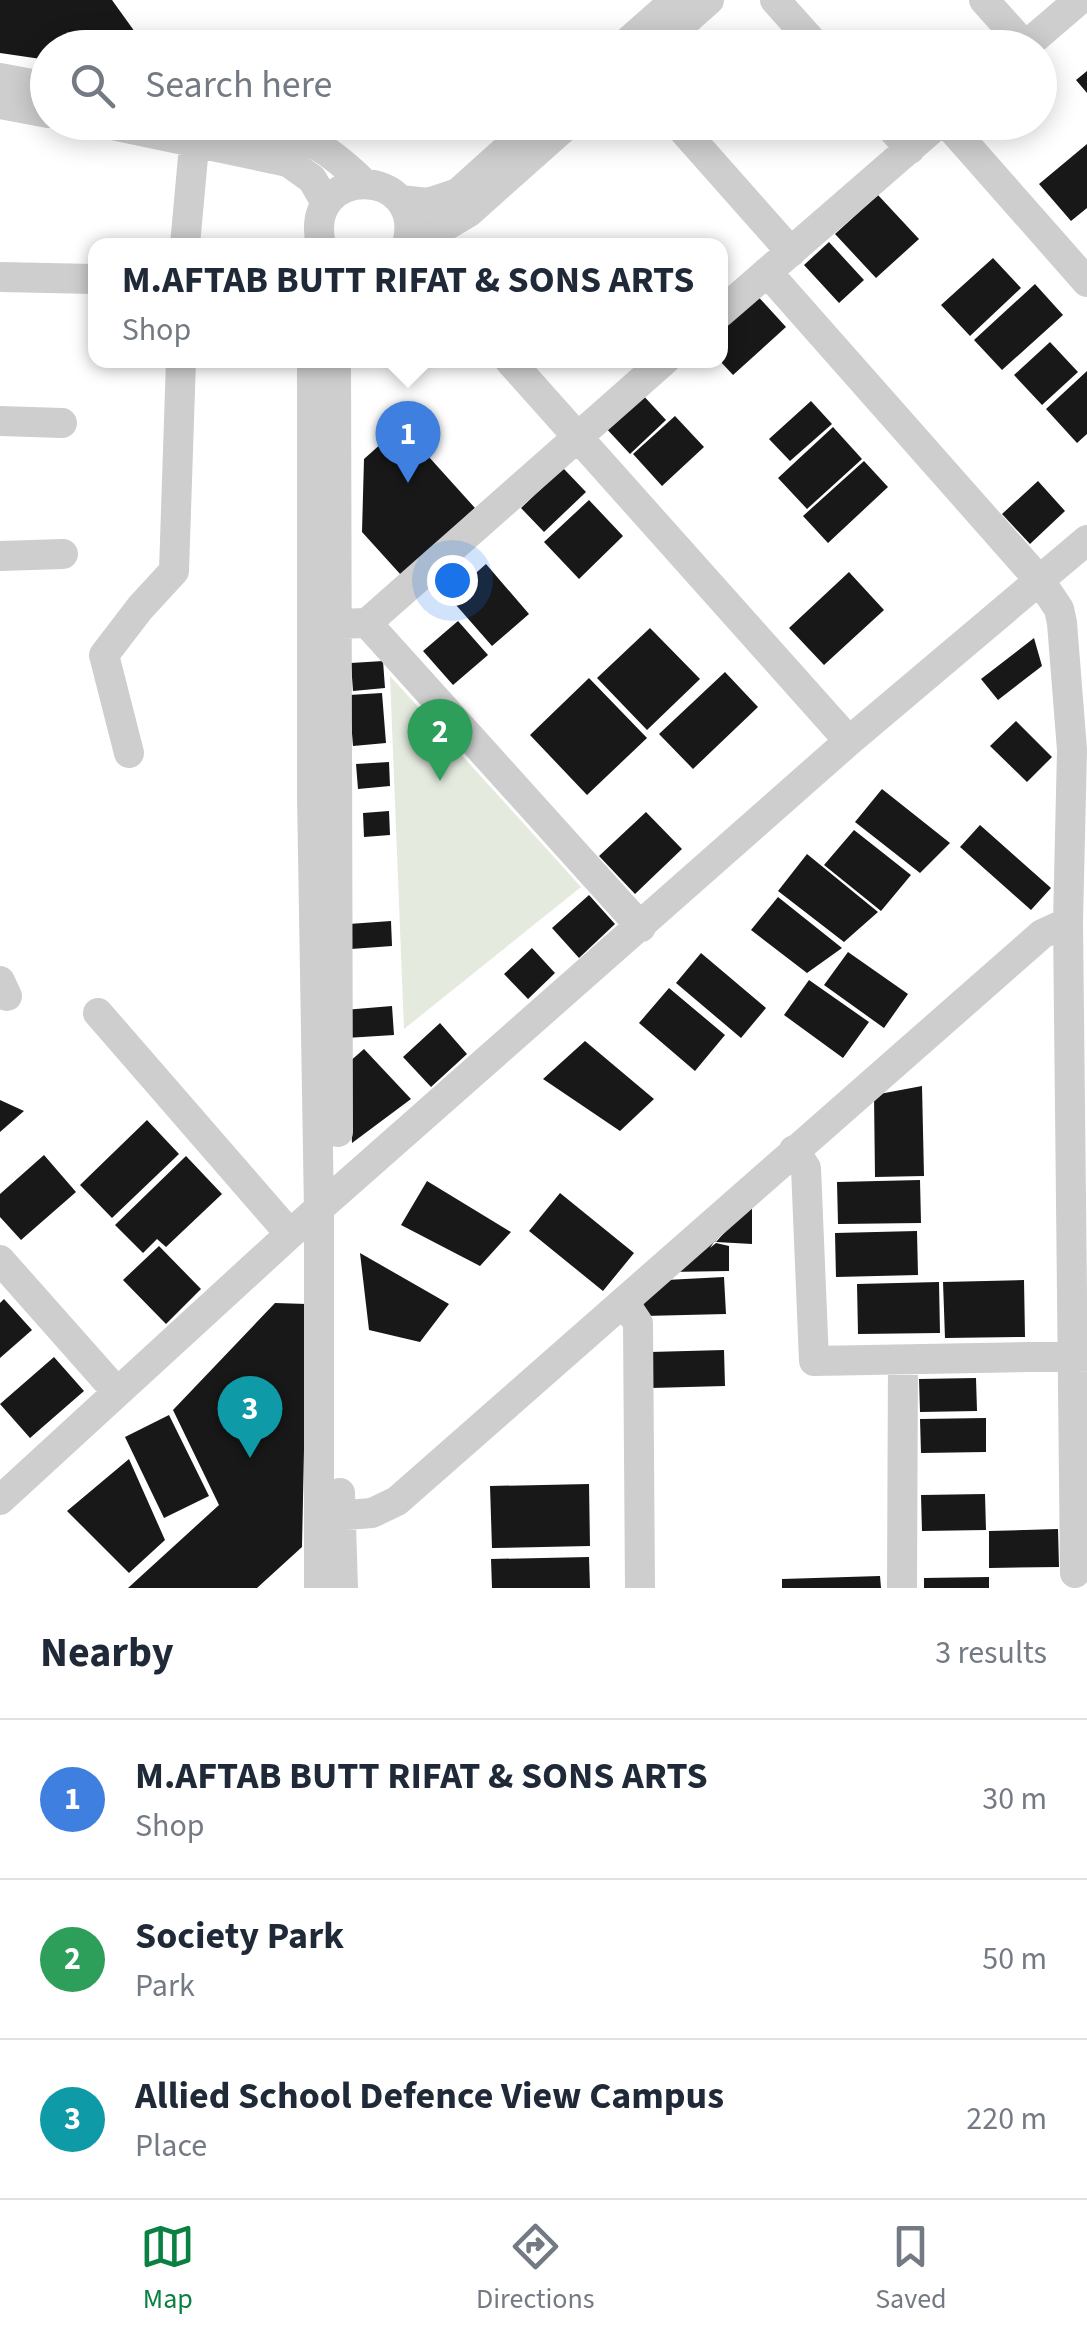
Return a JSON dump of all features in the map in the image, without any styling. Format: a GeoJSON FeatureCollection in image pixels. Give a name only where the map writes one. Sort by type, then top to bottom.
{"type":"FeatureCollection","features":[{"type":"Feature","properties":{"kind":"street"},"geometry":{"type":"LineString","coordinates":[[643,30],[668,9],[709,0]]}},
{"type":"Feature","properties":{"kind":"street"},"geometry":{"type":"LineString","coordinates":[[775,0],[802,30]]}},
{"type":"Feature","properties":{"kind":"street"},"geometry":{"type":"LineString","coordinates":[[984,0],[1010,30]]}},
{"type":"Feature","properties":{"kind":"street"},"geometry":{"type":"LineString","coordinates":[[1044,30],[1078,0]]}},
{"type":"Feature","properties":{"kind":"street"},"geometry":{"type":"LineString","coordinates":[[0,78],[30,84]]}},
{"type":"Feature","properties":{"kind":"street"},"geometry":{"type":"LineString","coordinates":[[0,104],[30,110]]}},
{"type":"Feature","properties":{"kind":"street"},"geometry":{"type":"LineString","coordinates":[[187,238],[193,140]]}},
{"type":"Feature","properties":{"kind":"street"},"geometry":{"type":"LineString","coordinates":[[221,140],[288,162],[312,179],[320,231]]}},
{"type":"Feature","properties":{"kind":"street"},"geometry":{"type":"LineString","coordinates":[[312,140],[324,146],[364,183],[390,190],[400,200],[409,218],[408,238]]}},
{"type":"Feature","properties":{"kind":"street"},"geometry":{"type":"LineString","coordinates":[[400,200],[428,203],[458,193],[517,140]]}},
{"type":"Feature","properties":{"kind":"street"},"geometry":{"type":"LineString","coordinates":[[418,238],[469,212],[550,140]]}},
{"type":"Feature","properties":{"kind":"street"},"geometry":{"type":"LineString","coordinates":[[689,140],[779,262],[1059,609],[1072,750],[1068,922],[1079,1356],[1075,1573]]}},
{"type":"Feature","properties":{"kind":"street"},"geometry":{"type":"LineString","coordinates":[[902,140],[910,149]]}},
{"type":"Feature","properties":{"kind":"street"},"geometry":{"type":"LineString","coordinates":[[728,305],[921,140]]}},
{"type":"Feature","properties":{"kind":"street"},"geometry":{"type":"LineString","coordinates":[[959,140],[1087,282]]}},
{"type":"Feature","properties":{"kind":"street"},"geometry":{"type":"LineString","coordinates":[[320,231],[336,192],[364,183]]}},
{"type":"Feature","properties":{"kind":"street"},"geometry":{"type":"LineString","coordinates":[[0,277],[88,280]]}},
{"type":"Feature","properties":{"kind":"street"},"geometry":{"type":"LineString","coordinates":[[128,752],[104,655],[174,571],[181,368]]}},
{"type":"Feature","properties":{"kind":"street"},"geometry":{"type":"LineString","coordinates":[[312,368],[324,586],[330,1517],[324,1580]]}},
{"type":"Feature","properties":{"kind":"street"},"geometry":{"type":"LineString","coordinates":[[329,1202],[336,624],[324,586],[336,368]]}},
{"type":"Feature","properties":{"kind":"street"},"geometry":{"type":"LineString","coordinates":[[516,368],[850,741]]}},
{"type":"Feature","properties":{"kind":"street"},"geometry":{"type":"LineString","coordinates":[[336,624],[367,623],[656,368]]}},
{"type":"Feature","properties":{"kind":"street"},"geometry":{"type":"LineString","coordinates":[[0,420],[62,423]]}},
{"type":"Feature","properties":{"kind":"street"},"geometry":{"type":"LineString","coordinates":[[0,1500],[290,1234],[850,741],[1087,540]]}},
{"type":"Feature","properties":{"kind":"street"},"geometry":{"type":"LineString","coordinates":[[0,556],[63,554]]}},
{"type":"Feature","properties":{"kind":"street"},"geometry":{"type":"LineString","coordinates":[[367,623],[641,927]]}},
{"type":"Feature","properties":{"kind":"street"},"geometry":{"type":"LineString","coordinates":[[330,1517],[372,1513],[397,1500],[1042,934],[1068,922]]}},
{"type":"Feature","properties":{"kind":"street"},"geometry":{"type":"LineString","coordinates":[[98,1013],[290,1234]]}},
{"type":"Feature","properties":{"kind":"street"},"geometry":{"type":"LineString","coordinates":[[794,1150],[806,1168],[814,1361],[1079,1356]]}},
{"type":"Feature","properties":{"kind":"street"},"geometry":{"type":"LineString","coordinates":[[0,1260],[117,1392]]}},
{"type":"Feature","properties":{"kind":"street"},"geometry":{"type":"LineString","coordinates":[[624,1302],[638,1322],[640,1588]]}},
{"type":"Feature","properties":{"kind":"street"},"geometry":{"type":"LineString","coordinates":[[902,1588],[903,1360]]}},
{"type":"Feature","properties":{"kind":"shaded area"},"geometry":{"type":"Polygon","coordinates":[[[390,676],[581,887],[404,1029],[390,676]]]}},
{"type":"Feature","properties":{"kind":"building"},"geometry":{"type":"Polygon","coordinates":[[[0,0],[112,0],[134,30],[30,30],[30,57],[0,53],[0,0]]]}},
{"type":"Feature","properties":{"kind":"building"},"geometry":{"type":"Polygon","coordinates":[[[1087,71],[1087,93],[1076,80],[1087,71]]]}},
{"type":"Feature","properties":{"kind":"building"},"geometry":{"type":"Polygon","coordinates":[[[1087,144],[1087,208],[1071,221],[1039,184],[1087,144]]]}},
{"type":"Feature","properties":{"kind":"building"},"geometry":{"type":"Polygon","coordinates":[[[878,195],[919,239],[876,278],[835,234],[878,195]]]}},
{"type":"Feature","properties":{"kind":"building"},"geometry":{"type":"Polygon","coordinates":[[[829,242],[864,280],[839,303],[804,265],[829,242]]]}},
{"type":"Feature","properties":{"kind":"building"},"geometry":{"type":"Polygon","coordinates":[[[993,258],[1021,288],[970,336],[941,305],[993,258]]]}},
{"type":"Feature","properties":{"kind":"building"},"geometry":{"type":"Polygon","coordinates":[[[1035,284],[1063,315],[1002,370],[974,340],[1035,284]]]}},
{"type":"Feature","properties":{"kind":"building"},"geometry":{"type":"Polygon","coordinates":[[[754,292],[786,327],[733,375],[726,368],[728,316],[754,292]]]}},
{"type":"Feature","properties":{"kind":"building"},"geometry":{"type":"Polygon","coordinates":[[[1050,342],[1078,372],[1042,405],[1014,375],[1050,342]]]}},
{"type":"Feature","properties":{"kind":"building"},"geometry":{"type":"Polygon","coordinates":[[[1087,371],[1087,434],[1077,443],[1046,409],[1087,371]]]}},
{"type":"Feature","properties":{"kind":"building"},"geometry":{"type":"Polygon","coordinates":[[[640,392],[666,420],[630,454],[604,426],[640,392]]]}},
{"type":"Feature","properties":{"kind":"building"},"geometry":{"type":"Polygon","coordinates":[[[811,401],[832,424],[790,461],[769,439],[811,401]]]}},
{"type":"Feature","properties":{"kind":"building"},"geometry":{"type":"Polygon","coordinates":[[[675,416],[704,447],[662,486],[633,454],[675,416]]]}},
{"type":"Feature","properties":{"kind":"building"},"geometry":{"type":"Polygon","coordinates":[[[401,426],[475,508],[401,575],[362,532],[364,459],[401,426]]]}},
{"type":"Feature","properties":{"kind":"building"},"geometry":{"type":"Polygon","coordinates":[[[833,427],[862,459],[807,509],[778,478],[833,427]]]}},
{"type":"Feature","properties":{"kind":"building"},"geometry":{"type":"Polygon","coordinates":[[[864,461],[888,487],[828,543],[803,516],[864,461]]]}},
{"type":"Feature","properties":{"kind":"building"},"geometry":{"type":"Polygon","coordinates":[[[563,468],[586,492],[544,532],[521,508],[563,468]]]}},
{"type":"Feature","properties":{"kind":"building"},"geometry":{"type":"Polygon","coordinates":[[[1038,481],[1065,511],[1030,544],[1002,514],[1038,481]]]}},
{"type":"Feature","properties":{"kind":"building"},"geometry":{"type":"Polygon","coordinates":[[[589,500],[623,536],[579,579],[544,542],[589,500]]]}},
{"type":"Feature","properties":{"kind":"building"},"geometry":{"type":"Polygon","coordinates":[[[486,564],[529,614],[492,646],[449,597],[486,564]]]}},
{"type":"Feature","properties":{"kind":"building"},"geometry":{"type":"Polygon","coordinates":[[[849,572],[884,610],[824,665],[789,628],[849,572]]]}},
{"type":"Feature","properties":{"kind":"building"},"geometry":{"type":"Polygon","coordinates":[[[458,621],[488,655],[453,685],[423,651],[458,621]]]}},
{"type":"Feature","properties":{"kind":"building"},"geometry":{"type":"Polygon","coordinates":[[[650,628],[700,679],[647,730],[597,678],[650,628]]]}},
{"type":"Feature","properties":{"kind":"building"},"geometry":{"type":"Polygon","coordinates":[[[1034,638],[1042,666],[998,700],[981,679],[1034,638]]]}},
{"type":"Feature","properties":{"kind":"building"},"geometry":{"type":"Polygon","coordinates":[[[383,661],[385,688],[353,691],[351,663],[383,661]]]}},
{"type":"Feature","properties":{"kind":"building"},"geometry":{"type":"Polygon","coordinates":[[[725,672],[758,707],[693,769],[659,734],[725,672]]]}},
{"type":"Feature","properties":{"kind":"building"},"geometry":{"type":"Polygon","coordinates":[[[589,678],[647,738],[587,795],[530,735],[589,678]]]}},
{"type":"Feature","properties":{"kind":"building"},"geometry":{"type":"Polygon","coordinates":[[[382,693],[386,743],[353,746],[349,695],[382,693]]]}},
{"type":"Feature","properties":{"kind":"building"},"geometry":{"type":"Polygon","coordinates":[[[1016,721],[1052,757],[1027,782],[990,746],[1016,721]]]}},
{"type":"Feature","properties":{"kind":"building"},"geometry":{"type":"Polygon","coordinates":[[[389,762],[390,786],[358,789],[356,764],[389,762]]]}},
{"type":"Feature","properties":{"kind":"building"},"geometry":{"type":"Polygon","coordinates":[[[882,789],[950,843],[920,873],[855,822],[882,789]]]}},
{"type":"Feature","properties":{"kind":"building"},"geometry":{"type":"Polygon","coordinates":[[[389,811],[390,835],[364,837],[363,813],[389,811]]]}},
{"type":"Feature","properties":{"kind":"building"},"geometry":{"type":"Polygon","coordinates":[[[646,812],[682,849],[635,894],[599,856],[646,812]]]}},
{"type":"Feature","properties":{"kind":"building"},"geometry":{"type":"Polygon","coordinates":[[[980,825],[1051,888],[1031,910],[960,847],[980,825]]]}},
{"type":"Feature","properties":{"kind":"building"},"geometry":{"type":"Polygon","coordinates":[[[854,830],[911,875],[881,911],[824,865],[854,830]]]}},
{"type":"Feature","properties":{"kind":"building"},"geometry":{"type":"Polygon","coordinates":[[[807,854],[878,912],[844,942],[778,891],[807,854]]]}},
{"type":"Feature","properties":{"kind":"building"},"geometry":{"type":"Polygon","coordinates":[[[589,895],[615,924],[579,958],[552,928],[589,895]]]}},
{"type":"Feature","properties":{"kind":"building"},"geometry":{"type":"Polygon","coordinates":[[[778,897],[842,948],[807,973],[751,930],[778,897]]]}},
{"type":"Feature","properties":{"kind":"building"},"geometry":{"type":"Polygon","coordinates":[[[391,921],[392,946],[351,949],[349,924],[391,921]]]}},
{"type":"Feature","properties":{"kind":"building"},"geometry":{"type":"Polygon","coordinates":[[[532,948],[555,973],[528,999],[504,974],[532,948]]]}},
{"type":"Feature","properties":{"kind":"building"},"geometry":{"type":"Polygon","coordinates":[[[848,952],[908,994],[884,1028],[824,985],[848,952]]]}},
{"type":"Feature","properties":{"kind":"building"},"geometry":{"type":"Polygon","coordinates":[[[701,953],[766,1008],[741,1038],[676,983],[701,953]]]}},
{"type":"Feature","properties":{"kind":"building"},"geometry":{"type":"Polygon","coordinates":[[[809,980],[869,1022],[843,1058],[784,1015],[809,980]]]}},
{"type":"Feature","properties":{"kind":"building"},"geometry":{"type":"Polygon","coordinates":[[[669,988],[725,1035],[695,1071],[639,1023],[669,988]]]}},
{"type":"Feature","properties":{"kind":"building"},"geometry":{"type":"Polygon","coordinates":[[[392,1006],[394,1035],[346,1038],[344,1010],[392,1006]]]}},
{"type":"Feature","properties":{"kind":"building"},"geometry":{"type":"Polygon","coordinates":[[[440,1023],[467,1054],[431,1087],[403,1057],[440,1023]]]}},
{"type":"Feature","properties":{"kind":"building"},"geometry":{"type":"Polygon","coordinates":[[[585,1041],[654,1099],[620,1131],[543,1079],[585,1041]]]}},
{"type":"Feature","properties":{"kind":"building"},"geometry":{"type":"Polygon","coordinates":[[[364,1049],[411,1099],[352,1143],[348,1063],[364,1049]]]}},
{"type":"Feature","properties":{"kind":"building"},"geometry":{"type":"Polygon","coordinates":[[[922,1086],[924,1176],[875,1177],[874,1095],[922,1086]]]}},
{"type":"Feature","properties":{"kind":"building"},"geometry":{"type":"Polygon","coordinates":[[[0,1100],[24,1111],[0,1132],[0,1100]]]}},
{"type":"Feature","properties":{"kind":"building"},"geometry":{"type":"Polygon","coordinates":[[[147,1120],[179,1154],[112,1218],[80,1185],[147,1120]]]}},
{"type":"Feature","properties":{"kind":"building"},"geometry":{"type":"Polygon","coordinates":[[[44,1155],[76,1192],[21,1240],[0,1217],[0,1194],[44,1155]]]}},
{"type":"Feature","properties":{"kind":"building"},"geometry":{"type":"Polygon","coordinates":[[[186,1156],[222,1194],[166,1247],[157,1239],[143,1253],[115,1225],[186,1156]]]}},
{"type":"Feature","properties":{"kind":"building"},"geometry":{"type":"Polygon","coordinates":[[[920,1180],[921,1223],[838,1224],[837,1182],[920,1180]]]}},
{"type":"Feature","properties":{"kind":"building"},"geometry":{"type":"Polygon","coordinates":[[[427,1181],[511,1232],[480,1266],[401,1225],[427,1181]]]}},
{"type":"Feature","properties":{"kind":"building"},"geometry":{"type":"Polygon","coordinates":[[[560,1193],[634,1253],[603,1291],[529,1231],[560,1193]]]}},
{"type":"Feature","properties":{"kind":"building"},"geometry":{"type":"Polygon","coordinates":[[[752,1201],[752,1244],[716,1242],[752,1201]]]}},
{"type":"Feature","properties":{"kind":"building"},"geometry":{"type":"Polygon","coordinates":[[[712,1229],[719,1236],[715,1242],[709,1241],[714,1242],[710,1248],[716,1243],[729,1246],[729,1271],[667,1272],[712,1229]]]}},
{"type":"Feature","properties":{"kind":"building"},"geometry":{"type":"Polygon","coordinates":[[[917,1231],[918,1275],[836,1277],[835,1233],[917,1231]]]}},
{"type":"Feature","properties":{"kind":"building"},"geometry":{"type":"Polygon","coordinates":[[[159,1246],[201,1289],[166,1324],[123,1280],[159,1246]]]}},
{"type":"Feature","properties":{"kind":"building"},"geometry":{"type":"Polygon","coordinates":[[[360,1253],[449,1304],[420,1342],[369,1330],[360,1253]]]}},
{"type":"Feature","properties":{"kind":"building"},"geometry":{"type":"Polygon","coordinates":[[[724,1277],[726,1314],[644,1316],[643,1289],[666,1280],[724,1277]]]}},
{"type":"Feature","properties":{"kind":"building"},"geometry":{"type":"Polygon","coordinates":[[[1024,1280],[1025,1337],[945,1338],[943,1282],[1024,1280]]]}},
{"type":"Feature","properties":{"kind":"building"},"geometry":{"type":"Polygon","coordinates":[[[939,1282],[940,1333],[858,1334],[857,1284],[939,1282]]]}},
{"type":"Feature","properties":{"kind":"building"},"geometry":{"type":"Polygon","coordinates":[[[4,1299],[32,1330],[0,1358],[0,1303],[4,1299]]]}},
{"type":"Feature","properties":{"kind":"building"},"geometry":{"type":"Polygon","coordinates":[[[275,1303],[307,1304],[302,1547],[257,1588],[128,1588],[219,1505],[173,1410],[275,1303]]]}},
{"type":"Feature","properties":{"kind":"building"},"geometry":{"type":"Polygon","coordinates":[[[724,1350],[725,1386],[651,1388],[650,1352],[724,1350]]]}},
{"type":"Feature","properties":{"kind":"building"},"geometry":{"type":"Polygon","coordinates":[[[54,1357],[84,1391],[30,1438],[0,1404],[54,1357]]]}},
{"type":"Feature","properties":{"kind":"building"},"geometry":{"type":"Polygon","coordinates":[[[976,1378],[977,1411],[920,1412],[919,1379],[976,1378]]]}},
{"type":"Feature","properties":{"kind":"building"},"geometry":{"type":"Polygon","coordinates":[[[169,1415],[209,1496],[164,1518],[125,1437],[169,1415]]]}},
{"type":"Feature","properties":{"kind":"building"},"geometry":{"type":"Polygon","coordinates":[[[986,1418],[986,1452],[921,1453],[920,1419],[986,1418]]]}},
{"type":"Feature","properties":{"kind":"building"},"geometry":{"type":"Polygon","coordinates":[[[129,1459],[165,1540],[129,1573],[67,1511],[129,1459]]]}},
{"type":"Feature","properties":{"kind":"building"},"geometry":{"type":"Polygon","coordinates":[[[589,1484],[590,1546],[492,1548],[490,1486],[589,1484]]]}},
{"type":"Feature","properties":{"kind":"building"},"geometry":{"type":"Polygon","coordinates":[[[985,1494],[986,1530],[922,1531],[921,1495],[985,1494]]]}},
{"type":"Feature","properties":{"kind":"building"},"geometry":{"type":"Polygon","coordinates":[[[1058,1529],[1059,1567],[989,1568],[989,1531],[1058,1529]]]}},
{"type":"Feature","properties":{"kind":"building"},"geometry":{"type":"Polygon","coordinates":[[[589,1557],[590,1588],[492,1588],[491,1559],[589,1557]]]}},
{"type":"Feature","properties":{"kind":"building"},"geometry":{"type":"Polygon","coordinates":[[[880,1576],[881,1588],[782,1588],[782,1579],[880,1576]]]}},
{"type":"Feature","properties":{"kind":"building"},"geometry":{"type":"Polygon","coordinates":[[[989,1577],[989,1588],[924,1588],[924,1578],[989,1577]]]}},
{"type":"Feature","properties":{"kind":"place","name":"M.AFTAB BUTT RIFAT & SONS ARTS"},"geometry":{"type":"Point","coordinates":[408,483]}},
{"type":"Feature","properties":{"kind":"place","name":"Society Park"},"geometry":{"type":"Point","coordinates":[440,781]}},
{"type":"Feature","properties":{"kind":"place","name":"Allied School Defence View Campus"},"geometry":{"type":"Point","coordinates":[250,1458]}}]}
